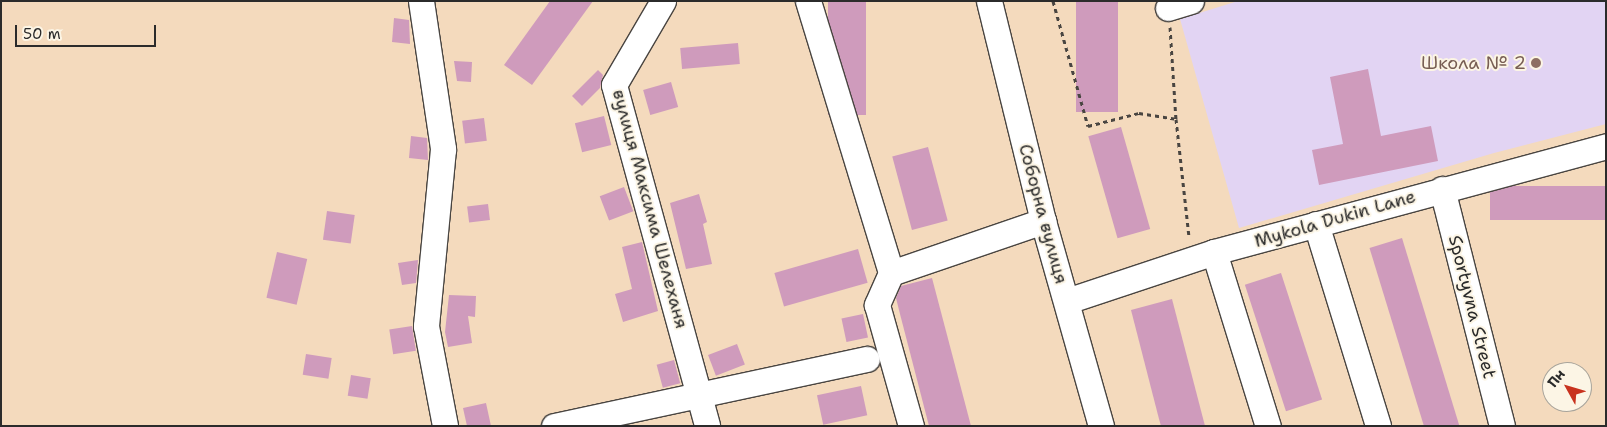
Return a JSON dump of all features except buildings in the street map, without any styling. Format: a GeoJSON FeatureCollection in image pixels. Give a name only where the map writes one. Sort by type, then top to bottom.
{"type":"FeatureCollection","features":[{"type":"Feature","properties":{"kind":"street"},"geometry":{"type":"LineString","coordinates":[[421,1],[443,149],[426,326],[445,426]]}},
{"type":"Feature","properties":{"kind":"street","name":"вулиця Максима Шелеханя"},"geometry":{"type":"LineString","coordinates":[[663,1],[614,85],[707,426]]}},
{"type":"Feature","properties":{"kind":"street"},"geometry":{"type":"LineString","coordinates":[[808,1],[891,273],[877,305],[911,426]]}},
{"type":"Feature","properties":{"kind":"street","name":"Соборна вулиця"},"geometry":{"type":"LineString","coordinates":[[989,1],[1043,221],[1067,300],[1101,426]]}},
{"type":"Feature","properties":{"kind":"street","name":"Mykola Dukin Lane"},"geometry":{"type":"LineString","coordinates":[[1067,300],[1203,256],[1442,189],[1606,146]]}},
{"type":"Feature","properties":{"kind":"street","name":"Sportyvna Street"},"geometry":{"type":"LineString","coordinates":[[1442,189],[1502,426]]}},
{"type":"Feature","properties":{"kind":"street"},"geometry":{"type":"LineString","coordinates":[[891,273],[1043,221]]}},
{"type":"Feature","properties":{"kind":"street"},"geometry":{"type":"LineString","coordinates":[[1316,224],[1378,426]]}},
{"type":"Feature","properties":{"kind":"street"},"geometry":{"type":"LineString","coordinates":[[1203,256],[1268,426]]}},
{"type":"Feature","properties":{"kind":"street"},"geometry":{"type":"LineString","coordinates":[[554,426],[699,393],[868,358]]}},
{"type":"Feature","properties":{"kind":"path"},"geometry":{"type":"LineString","coordinates":[[1053,1],[1088,126],[1139,113],[1176,119]]}},
{"type":"Feature","properties":{"kind":"path"},"geometry":{"type":"LineString","coordinates":[[1180,5],[1176,119],[1203,256]]}},
{"type":"Feature","properties":{"kind":"shaded area"},"geometry":{"type":"Polygon","coordinates":[[[1238,1],[1606,1],[1606,124],[1494,153],[1239,228],[1180,19],[1238,1]]]}},
{"type":"Feature","properties":{"kind":"place","name":"Школа № 2"},"geometry":{"type":"Point","coordinates":[1536,63]}}]}
